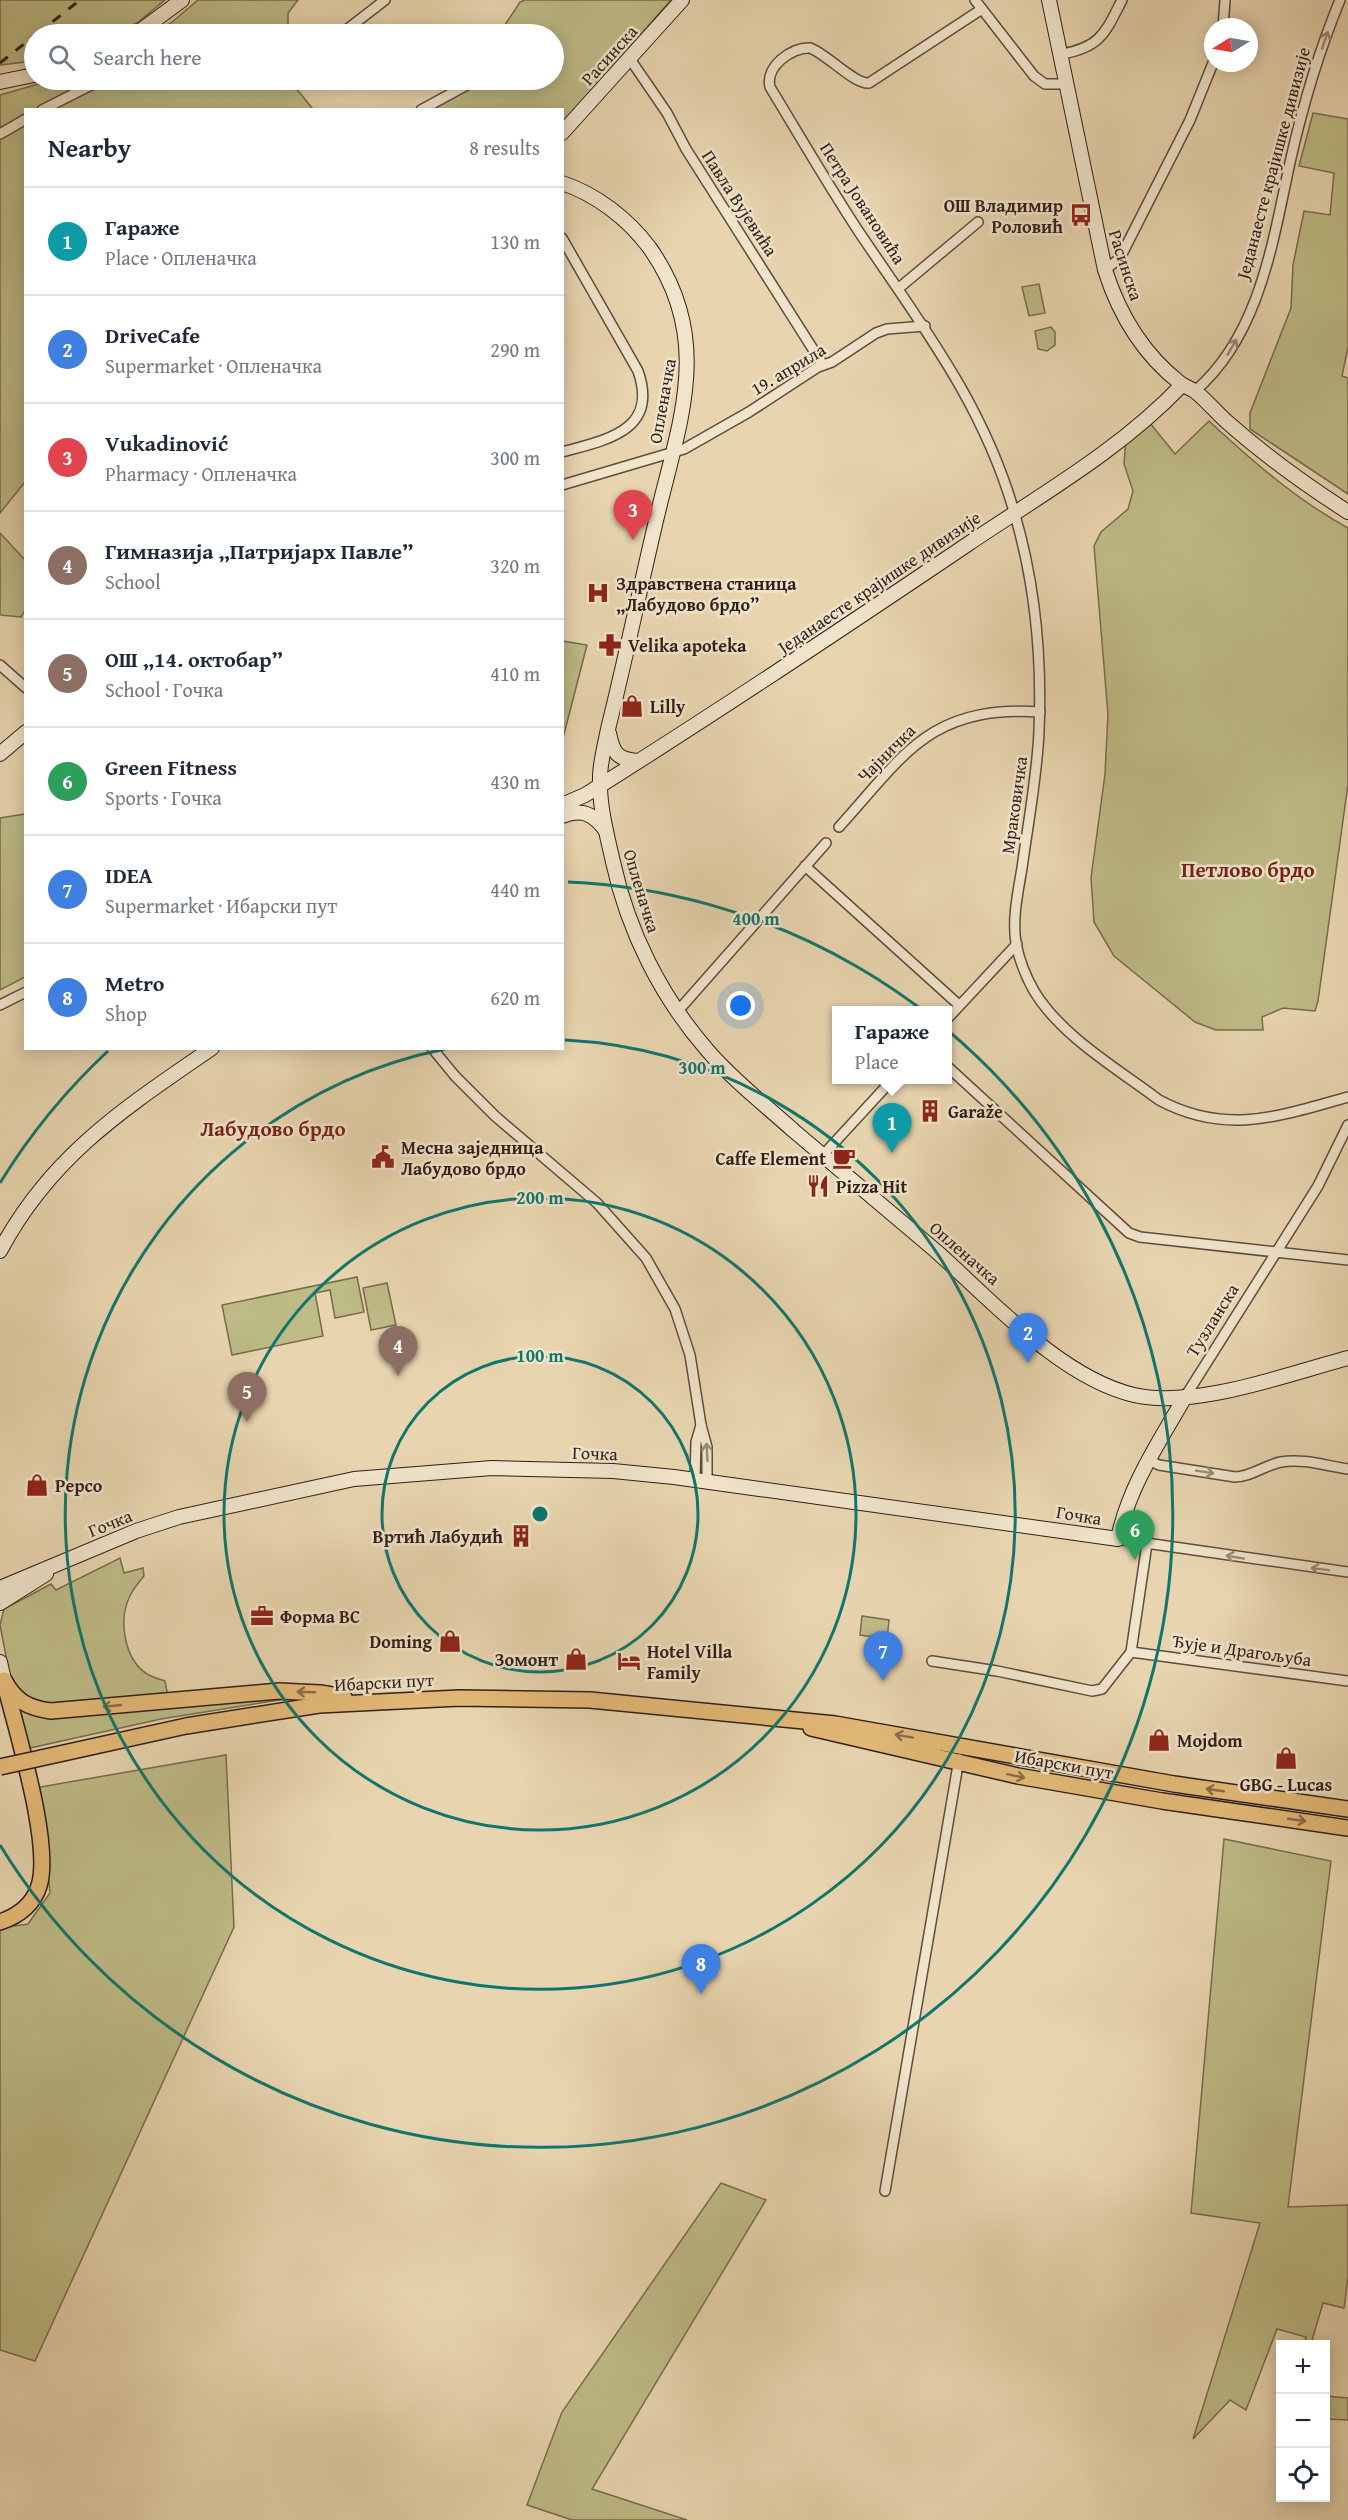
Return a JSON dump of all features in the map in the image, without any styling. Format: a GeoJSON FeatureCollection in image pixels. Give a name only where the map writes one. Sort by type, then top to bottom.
{"type":"FeatureCollection","features":[{"type":"Feature","properties":{"kind":"main road"},"geometry":{"type":"LineString","coordinates":[[4,1680],[13,1695],[21,1702],[51,1711],[279,1691],[320,1693],[364,1701]]}},
{"type":"Feature","properties":{"kind":"main road"},"geometry":{"type":"LineString","coordinates":[[0,1922],[21,1912],[32,1899],[38,1887],[42,1859],[32,1798],[4,1680]]}},
{"type":"Feature","properties":{"kind":"main road","name":"Ибарски пут"},"geometry":{"type":"LineString","coordinates":[[0,1767],[132,1736],[284,1709],[364,1701],[483,1698],[590,1700],[835,1724],[1174,1784],[1348,1809]]}},
{"type":"Feature","properties":{"kind":"main road"},"geometry":{"type":"LineString","coordinates":[[0,1707],[31,1831],[33,1862],[30,1881],[22,1897],[14,1905],[0,1911]]}},
{"type":"Feature","properties":{"kind":"main road","name":"Ибарски пут"},"geometry":{"type":"LineString","coordinates":[[776,1719],[870,1744],[1018,1776],[1152,1799],[1348,1828]]}},
{"type":"Feature","properties":{"kind":"street"},"geometry":{"type":"LineString","coordinates":[[150,24],[182,0]]}},
{"type":"Feature","properties":{"kind":"street"},"geometry":{"type":"LineString","coordinates":[[354,24],[385,0]]}},
{"type":"Feature","properties":{"kind":"street","name":"Расинска"},"geometry":{"type":"LineString","coordinates":[[564,131],[682,0]]}},
{"type":"Feature","properties":{"kind":"street"},"geometry":{"type":"LineString","coordinates":[[975,0],[1040,81],[1053,86],[1068,84]]}},
{"type":"Feature","properties":{"kind":"street","name":"Расинска"},"geometry":{"type":"LineString","coordinates":[[1049,0],[1105,270],[1116,302],[1132,329],[1156,360],[1182,385],[1195,391],[1227,422],[1267,454],[1348,512]]}},
{"type":"Feature","properties":{"kind":"street"},"geometry":{"type":"LineString","coordinates":[[1062,54],[1088,48],[1096,43],[1122,0]]}},
{"type":"Feature","properties":{"kind":"street"},"geometry":{"type":"LineString","coordinates":[[1224,18],[1225,0]]}},
{"type":"Feature","properties":{"kind":"street","name":"Једанаесте крајишке дивизије"},"geometry":{"type":"LineString","coordinates":[[1195,391],[1229,354],[1242,330],[1260,285],[1272,248],[1298,129],[1340,0]]}},
{"type":"Feature","properties":{"kind":"street","name":"Петра Јовановића"},"geometry":{"type":"LineString","coordinates":[[978,222],[899,288],[858,230],[815,162],[770,87],[769,78],[774,67],[794,51],[805,47],[822,53],[861,83],[869,83],[982,9]]}},
{"type":"Feature","properties":{"kind":"street","name":"Павла Вујевића"},"geometry":{"type":"LineString","coordinates":[[630,59],[667,113],[686,149],[823,365]]}},
{"type":"Feature","properties":{"kind":"street"},"geometry":{"type":"LineString","coordinates":[[1105,270],[1120,258],[1190,120],[1209,72]]}},
{"type":"Feature","properties":{"kind":"street"},"geometry":{"type":"LineString","coordinates":[[5,82],[24,77]]}},
{"type":"Feature","properties":{"kind":"street"},"geometry":{"type":"LineString","coordinates":[[46,108],[81,90]]}},
{"type":"Feature","properties":{"kind":"street"},"geometry":{"type":"LineString","coordinates":[[426,108],[458,90]]}},
{"type":"Feature","properties":{"kind":"street"},"geometry":{"type":"LineString","coordinates":[[0,134],[24,120]]}},
{"type":"Feature","properties":{"kind":"street","name":"Опленачка"},"geometry":{"type":"LineString","coordinates":[[564,184],[592,196],[633,227],[656,258],[680,304],[687,339],[688,363],[672,454],[608,729],[600,786],[606,831],[627,912],[656,977],[677,1012],[722,1066],[823,1155],[1073,1369],[1107,1387],[1134,1395],[1158,1398],[1185,1397],[1229,1389],[1348,1358]]}},
{"type":"Feature","properties":{"kind":"street"},"geometry":{"type":"LineString","coordinates":[[564,242],[638,371],[643,390],[638,413],[618,436],[564,451]]}},
{"type":"Feature","properties":{"kind":"street","name":"Мраковичка"},"geometry":{"type":"LineString","coordinates":[[899,288],[925,326],[972,407],[1015,513],[1034,616],[1040,712],[1036,775],[1016,912],[1017,944],[1029,981],[1054,1018],[1171,1106],[1202,1117],[1243,1122],[1290,1114],[1348,1097]]}},
{"type":"Feature","properties":{"kind":"street","name":"19. априла"},"geometry":{"type":"LineString","coordinates":[[564,484],[672,454],[713,433],[882,330],[925,326]]}},
{"type":"Feature","properties":{"kind":"street","name":"Једанаесте крајишке дивизије"},"geometry":{"type":"LineString","coordinates":[[564,804],[600,786],[814,648],[1126,438],[1154,414],[1182,385]]}},
{"type":"Feature","properties":{"kind":"street"},"geometry":{"type":"LineString","coordinates":[[0,666],[24,686]]}},
{"type":"Feature","properties":{"kind":"street","name":"Чајничка"},"geometry":{"type":"LineString","coordinates":[[839,827],[899,759],[929,732],[971,715],[1007,711],[1040,712]]}},
{"type":"Feature","properties":{"kind":"street"},"geometry":{"type":"LineString","coordinates":[[608,729],[616,755],[622,759],[638,761]]}},
{"type":"Feature","properties":{"kind":"street"},"geometry":{"type":"LineString","coordinates":[[0,754],[24,734]]}},
{"type":"Feature","properties":{"kind":"street","name":"Једанаесте крајишке дивизије"},"geometry":{"type":"LineString","coordinates":[[564,814],[585,795]]}},
{"type":"Feature","properties":{"kind":"street"},"geometry":{"type":"LineString","coordinates":[[564,816],[585,813],[593,817],[606,831]]}},
{"type":"Feature","properties":{"kind":"street"},"geometry":{"type":"LineString","coordinates":[[677,1012],[826,843]]}},
{"type":"Feature","properties":{"kind":"street"},"geometry":{"type":"LineString","coordinates":[[805,866],[959,1005]]}},
{"type":"Feature","properties":{"kind":"street"},"geometry":{"type":"LineString","coordinates":[[952,1013],[1017,944]]}},
{"type":"Feature","properties":{"kind":"street"},"geometry":{"type":"LineString","coordinates":[[0,1005],[24,993]]}},
{"type":"Feature","properties":{"kind":"street"},"geometry":{"type":"LineString","coordinates":[[0,1251],[34,1195],[79,1148],[123,1110],[209,1050]]}},
{"type":"Feature","properties":{"kind":"street"},"geometry":{"type":"LineString","coordinates":[[434,1050],[455,1076],[495,1116],[602,1208],[646,1258],[672,1302],[681,1325],[696,1383],[701,1425],[696,1442],[701,1480]]}},
{"type":"Feature","properties":{"kind":"street"},"geometry":{"type":"LineString","coordinates":[[952,1071],[1129,1233],[1140,1237],[1277,1250],[1348,1260]]}},
{"type":"Feature","properties":{"kind":"street"},"geometry":{"type":"LineString","coordinates":[[823,1155],[888,1084]]}},
{"type":"Feature","properties":{"kind":"street","name":"Тузланска"},"geometry":{"type":"LineString","coordinates":[[1118,1539],[1129,1504],[1148,1460],[1318,1186],[1348,1125]]}},
{"type":"Feature","properties":{"kind":"street"},"geometry":{"type":"LineString","coordinates":[[1148,1460],[1159,1465],[1235,1477],[1244,1476],[1266,1466],[1292,1461],[1348,1469]]}},
{"type":"Feature","properties":{"kind":"street","name":"Гочка"},"geometry":{"type":"LineString","coordinates":[[0,1588],[136,1531],[179,1517],[354,1479],[492,1468],[613,1471],[701,1480],[1348,1572]]}},
{"type":"Feature","properties":{"kind":"street"},"geometry":{"type":"LineString","coordinates":[[932,1661],[1097,1691],[1108,1685],[1131,1652],[1147,1544]]}},
{"type":"Feature","properties":{"kind":"street","name":"Гочка"},"geometry":{"type":"LineString","coordinates":[[0,1603],[21,1592],[52,1568]]}},
{"type":"Feature","properties":{"kind":"street","name":"Ђује и Драгољуба"},"geometry":{"type":"LineString","coordinates":[[1131,1652],[1348,1681]]}},
{"type":"Feature","properties":{"kind":"street"},"geometry":{"type":"LineString","coordinates":[[0,1662],[4,1680]]}},
{"type":"Feature","properties":{"kind":"street"},"geometry":{"type":"LineString","coordinates":[[885,2191],[962,1747]]}},
{"type":"Feature","properties":{"kind":"shaded area"},"geometry":{"type":"Polygon","coordinates":[[[0,0],[165,0],[134,24],[24,24],[24,62],[0,65],[0,0]]]}},
{"type":"Feature","properties":{"kind":"shaded area"},"geometry":{"type":"Polygon","coordinates":[[[198,0],[298,0],[288,13],[288,24],[169,24],[198,0]]]}},
{"type":"Feature","properties":{"kind":"shaded area"},"geometry":{"type":"Polygon","coordinates":[[[525,0],[671,0],[564,122],[564,108],[432,108],[449,90],[564,90],[564,24],[506,24],[520,2],[525,0]]]}},
{"type":"Feature","properties":{"kind":"shaded area"},"geometry":{"type":"Polygon","coordinates":[[[24,88],[24,90],[297,90],[312,108],[24,108],[24,483],[0,513],[0,95],[24,88]]]}},
{"type":"Feature","properties":{"kind":"shaded area"},"geometry":{"type":"Polygon","coordinates":[[[1313,113],[1348,119],[1348,347],[1342,376],[1348,378],[1348,494],[1250,429],[1250,413],[1291,308],[1293,265],[1304,211],[1330,215],[1334,173],[1299,166],[1313,113]]]}},
{"type":"Feature","properties":{"kind":"shaded area"},"geometry":{"type":"Polygon","coordinates":[[[1039,284],[1045,313],[1029,316],[1022,287],[1039,284]]]}},
{"type":"Feature","properties":{"kind":"shaded area"},"geometry":{"type":"Polygon","coordinates":[[[1051,327],[1055,332],[1055,345],[1047,351],[1038,349],[1035,331],[1051,327]]]}},
{"type":"Feature","properties":{"kind":"shaded area"},"geometry":{"type":"Polygon","coordinates":[[[1209,421],[1276,479],[1311,505],[1348,528],[1348,784],[1318,1001],[1315,1011],[1283,1008],[1262,1017],[1263,1030],[1216,1030],[1195,1022],[1114,956],[1094,922],[1091,878],[1105,774],[1108,714],[1094,546],[1101,532],[1128,509],[1133,491],[1124,464],[1126,438],[1150,423],[1175,454],[1209,421]]]}},
{"type":"Feature","properties":{"kind":"shaded area"},"geometry":{"type":"Polygon","coordinates":[[[0,533],[24,559],[24,612],[21,617],[0,615],[0,533]]]}},
{"type":"Feature","properties":{"kind":"shaded area"},"geometry":{"type":"Polygon","coordinates":[[[564,641],[587,645],[564,734],[564,641]]]}},
{"type":"Feature","properties":{"kind":"shaded area"},"geometry":{"type":"Polygon","coordinates":[[[24,814],[24,978],[0,990],[0,818],[24,814]]]}},
{"type":"Feature","properties":{"kind":"shaded area"},"geometry":{"type":"Polygon","coordinates":[[[357,1277],[364,1312],[335,1318],[330,1290],[315,1293],[323,1336],[232,1355],[222,1305],[357,1277]]]}},
{"type":"Feature","properties":{"kind":"shaded area"},"geometry":{"type":"Polygon","coordinates":[[[387,1283],[396,1325],[371,1330],[363,1288],[387,1283]]]}},
{"type":"Feature","properties":{"kind":"shaded area"},"geometry":{"type":"Polygon","coordinates":[[[120,1558],[124,1573],[143,1568],[144,1576],[126,1605],[124,1627],[128,1649],[139,1667],[149,1675],[165,1681],[168,1696],[43,1707],[12,1688],[0,1625],[4,1609],[51,1584],[56,1590],[120,1558]]]}},
{"type":"Feature","properties":{"kind":"shaded area"},"geometry":{"type":"Polygon","coordinates":[[[862,1616],[889,1620],[887,1639],[860,1635],[862,1616]]]}},
{"type":"Feature","properties":{"kind":"shaded area"},"geometry":{"type":"Polygon","coordinates":[[[10,1696],[26,1707],[304,1696],[161,1719],[21,1750],[10,1696]]]}},
{"type":"Feature","properties":{"kind":"shaded area"},"geometry":{"type":"Polygon","coordinates":[[[226,1755],[234,1927],[35,2361],[0,2350],[0,1928],[28,1924],[50,1893],[40,1787],[226,1755]]]}},
{"type":"Feature","properties":{"kind":"shaded area"},"geometry":{"type":"Polygon","coordinates":[[[1224,1839],[1331,1861],[1288,2207],[1348,2205],[1348,2277],[1344,2308],[1323,2303],[1312,2340],[1305,2340],[1306,2337],[1277,2329],[1246,2410],[1230,2400],[1193,2439],[1260,2223],[1191,2213],[1224,1839]]]}},
{"type":"Feature","properties":{"kind":"shaded area"},"geometry":{"type":"Polygon","coordinates":[[[721,2183],[766,2200],[592,2489],[687,2520],[572,2520],[527,2505],[562,2412],[721,2183]]]}},
{"type":"Feature","properties":{"kind":"shaded area"},"geometry":{"type":"Polygon","coordinates":[[[1330,2396],[1348,2398],[1348,2420],[1330,2419],[1330,2396]]]}},
{"type":"Feature","properties":{"kind":"railway"},"geometry":{"type":"LineString","coordinates":[[50,24],[80,0]]}},
{"type":"Feature","properties":{"kind":"railway"},"geometry":{"type":"LineString","coordinates":[[0,63],[24,44]]}},
{"type":"Feature","properties":{"kind":"place","name":"ОШ Владимир Роловић"},"geometry":{"type":"Point","coordinates":[1081,215]}},
{"type":"Feature","properties":{"kind":"place","name":"Vukadinović"},"geometry":{"type":"Point","coordinates":[633,540]}},
{"type":"Feature","properties":{"kind":"place","name":"Здравствена станица „Лабудово брдо”"},"geometry":{"type":"Point","coordinates":[598,593]}},
{"type":"Feature","properties":{"kind":"place","name":"Velika apoteka"},"geometry":{"type":"Point","coordinates":[610,645]}},
{"type":"Feature","properties":{"kind":"place","name":"Lilly"},"geometry":{"type":"Point","coordinates":[632,706]}},
{"type":"Feature","properties":{"kind":"place","name":"Garaže"},"geometry":{"type":"Point","coordinates":[930,1111]}},
{"type":"Feature","properties":{"kind":"place","name":"Гараже"},"geometry":{"type":"Point","coordinates":[892,1153]}},
{"type":"Feature","properties":{"kind":"place","name":"Месна заједница Лабудово брдо"},"geometry":{"type":"Point","coordinates":[383,1157]}},
{"type":"Feature","properties":{"kind":"place","name":"Caffe Element"},"geometry":{"type":"Point","coordinates":[844,1158]}},
{"type":"Feature","properties":{"kind":"place","name":"Pizza Hit"},"geometry":{"type":"Point","coordinates":[818,1186]}},
{"type":"Feature","properties":{"kind":"place","name":"DriveCafe"},"geometry":{"type":"Point","coordinates":[1028,1363]}},
{"type":"Feature","properties":{"kind":"place","name":"Гимназија „Патријарх Павле”"},"geometry":{"type":"Point","coordinates":[398,1376]}},
{"type":"Feature","properties":{"kind":"place","name":"ОШ „14. октобар”"},"geometry":{"type":"Point","coordinates":[247,1422]}},
{"type":"Feature","properties":{"kind":"place","name":"Pepco"},"geometry":{"type":"Point","coordinates":[37,1485]}},
{"type":"Feature","properties":{"kind":"place","name":"Вртић Лабудић"},"geometry":{"type":"Point","coordinates":[521,1536]}},
{"type":"Feature","properties":{"kind":"place","name":"Green Fitness"},"geometry":{"type":"Point","coordinates":[1135,1560]}},
{"type":"Feature","properties":{"kind":"place","name":"Форма ВС"},"geometry":{"type":"Point","coordinates":[262,1616]}},
{"type":"Feature","properties":{"kind":"place","name":"Doming"},"geometry":{"type":"Point","coordinates":[450,1641]}},
{"type":"Feature","properties":{"kind":"place","name":"Зомонт"},"geometry":{"type":"Point","coordinates":[576,1659]}},
{"type":"Feature","properties":{"kind":"place","name":"Hotel Villa Family"},"geometry":{"type":"Point","coordinates":[629,1661]}},
{"type":"Feature","properties":{"kind":"place","name":"IDEA"},"geometry":{"type":"Point","coordinates":[883,1681]}},
{"type":"Feature","properties":{"kind":"place","name":"Mojdom"},"geometry":{"type":"Point","coordinates":[1159,1740]}},
{"type":"Feature","properties":{"kind":"place","name":"GBG - Lucas"},"geometry":{"type":"Point","coordinates":[1286,1758]}},
{"type":"Feature","properties":{"kind":"place","name":"Metro"},"geometry":{"type":"Point","coordinates":[701,1994]}},
{"type":"Feature","properties":{"kind":"district","name":"Петлово брдо"},"geometry":{"type":"Point","coordinates":[1248,869]}},
{"type":"Feature","properties":{"kind":"district","name":"Лабудово брдо"},"geometry":{"type":"Point","coordinates":[273,1128]}}]}
